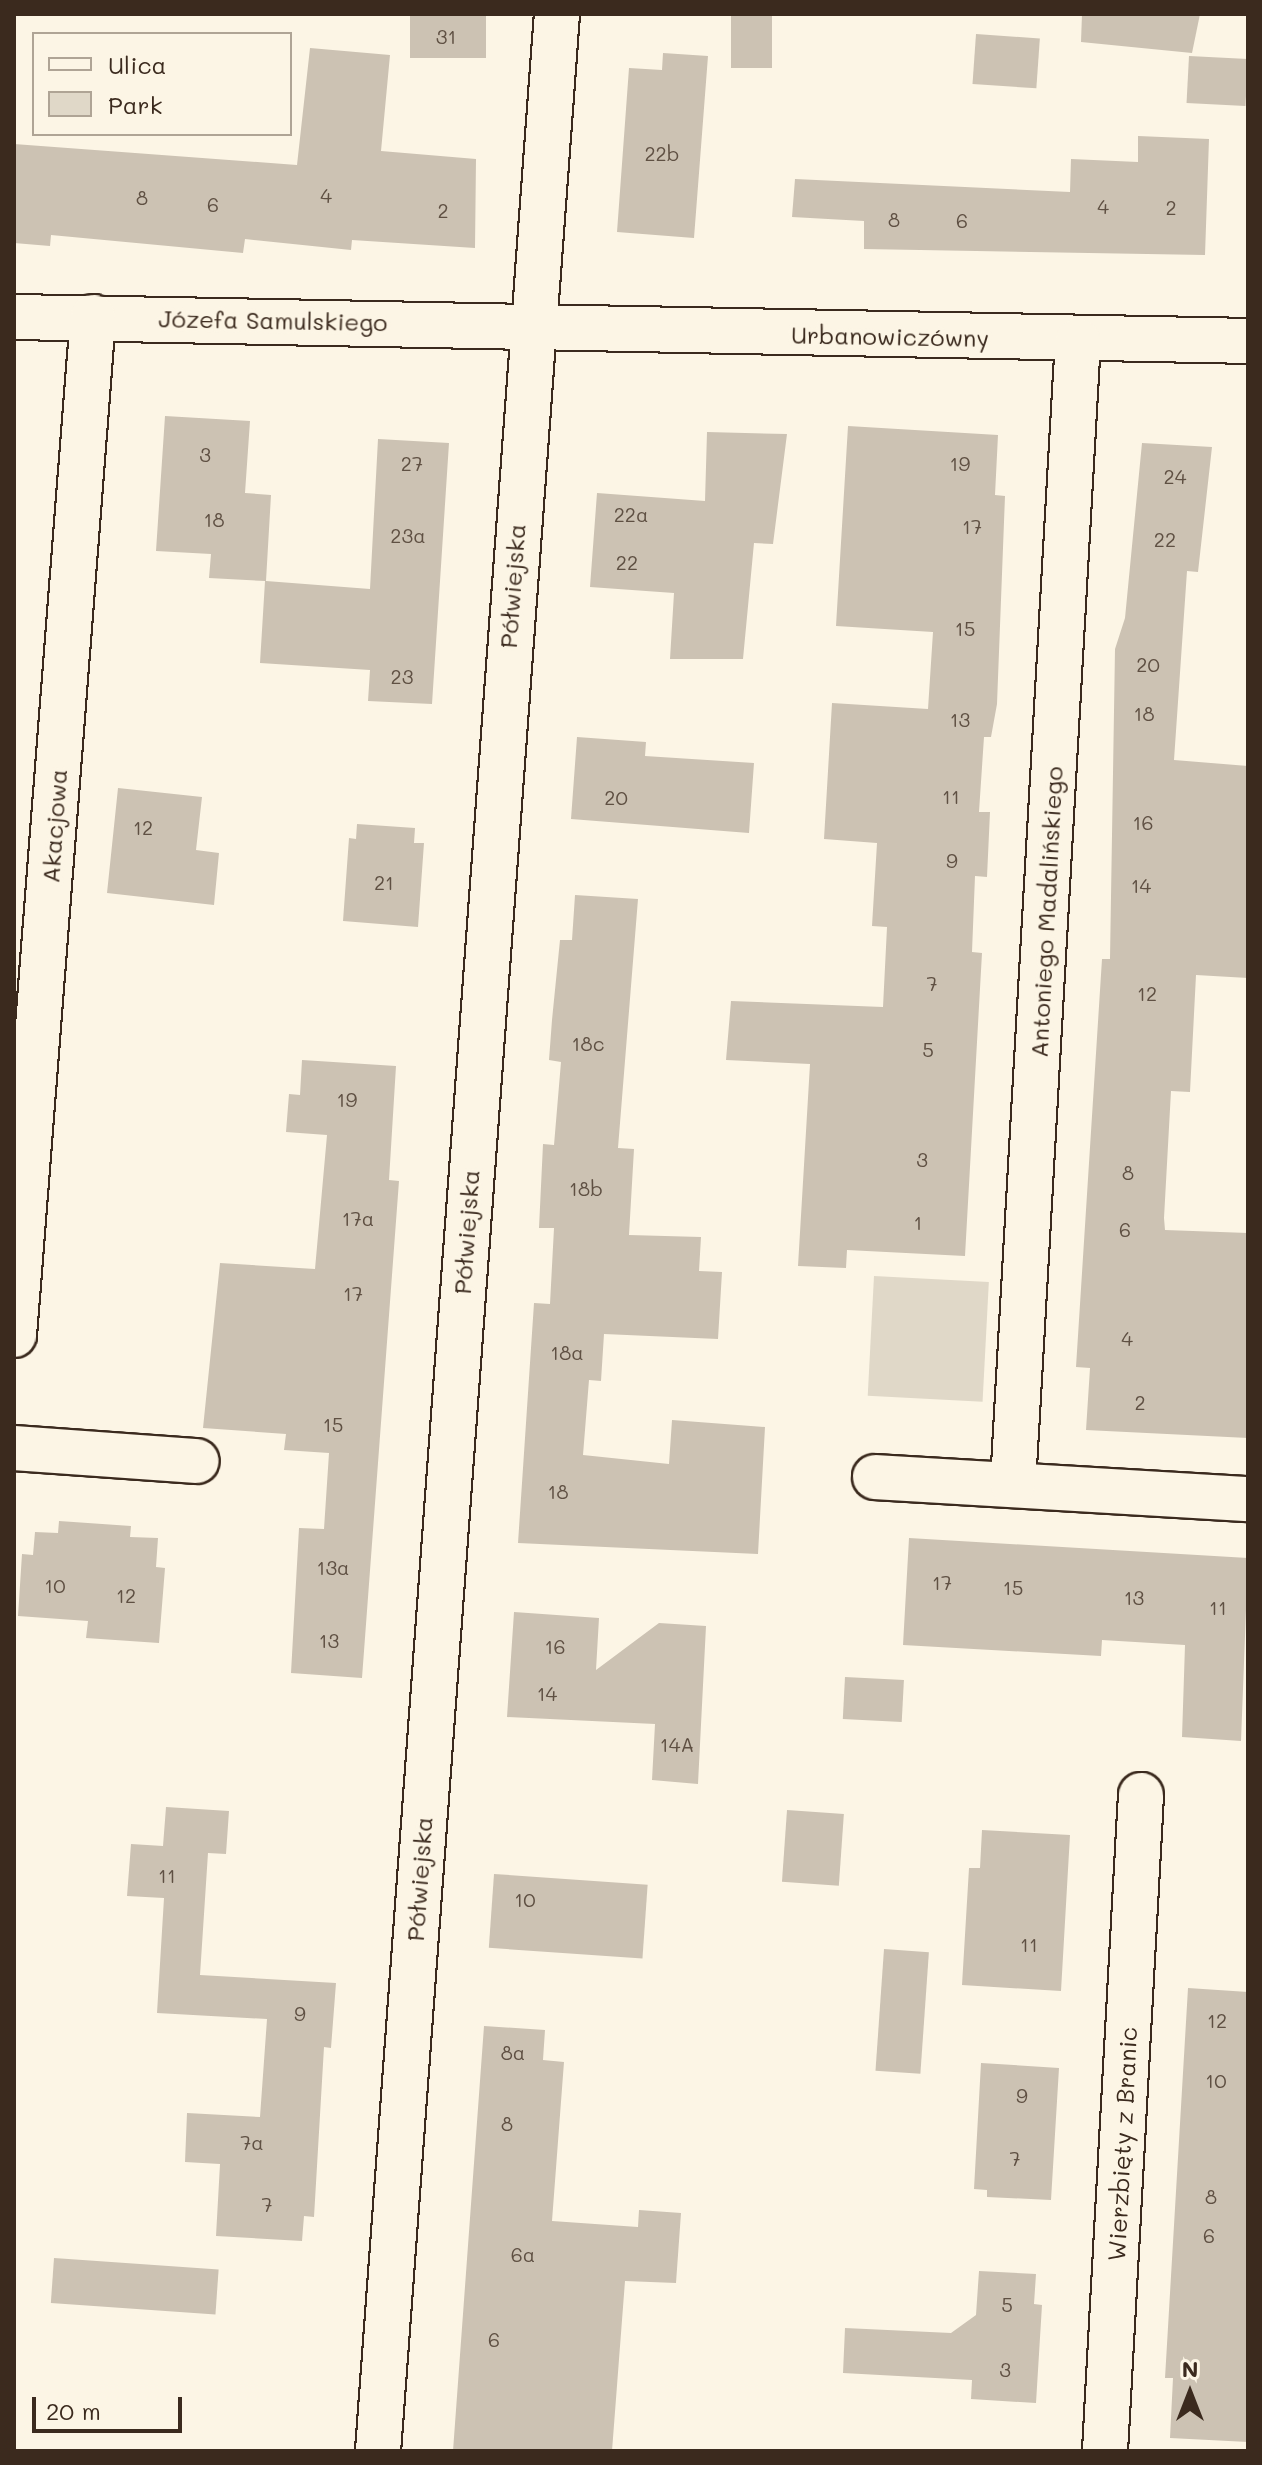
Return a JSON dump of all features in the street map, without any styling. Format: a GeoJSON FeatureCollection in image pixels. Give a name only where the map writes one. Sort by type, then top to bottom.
{"type":"FeatureCollection","features":[{"type":"Feature","properties":{"kind":"street","name":"Półwiejska"},"geometry":{"type":"LineString","coordinates":[[378,2451],[557,14]]}},
{"type":"Feature","properties":{"kind":"street","name":"Józefa Samulskiego"},"geometry":{"type":"LineString","coordinates":[[14,317],[532,326]]}},
{"type":"Feature","properties":{"kind":"street","name":"Akacjowa"},"geometry":{"type":"LineString","coordinates":[[14,1335],[93,317]]}},
{"type":"Feature","properties":{"kind":"street","name":"Urbanowiczówny"},"geometry":{"type":"LineString","coordinates":[[532,326],[1078,341],[1248,341]]}},
{"type":"Feature","properties":{"kind":"street","name":"Antoniego Madalińskiego"},"geometry":{"type":"LineString","coordinates":[[1013,1484],[1078,341]]}},
{"type":"Feature","properties":{"kind":"street"},"geometry":{"type":"LineString","coordinates":[[14,1448],[197,1461]]}},
{"type":"Feature","properties":{"kind":"street"},"geometry":{"type":"LineString","coordinates":[[875,1477],[1248,1499]]}},
{"type":"Feature","properties":{"kind":"street","name":"Wierzbięty z Branic"},"geometry":{"type":"LineString","coordinates":[[1105,2451],[1141,1795]]}},
{"type":"Feature","properties":{"kind":"green space"},"geometry":{"type":"Polygon","coordinates":[[[874,1276],[989,1282],[983,1402],[868,1396],[874,1276]]]}},
{"type":"Feature","properties":{"kind":"building"},"geometry":{"type":"Polygon","coordinates":[[[410,14],[486,14],[486,58],[410,58],[410,14]]]}},
{"type":"Feature","properties":{"kind":"building"},"geometry":{"type":"Polygon","coordinates":[[[731,14],[772,14],[772,68],[731,68],[731,14]]]}},
{"type":"Feature","properties":{"kind":"building"},"geometry":{"type":"Polygon","coordinates":[[[1082,14],[1200,14],[1192,53],[1081,42],[1082,14]]]}},
{"type":"Feature","properties":{"kind":"building"},"geometry":{"type":"Polygon","coordinates":[[[976,34],[1040,38],[1036,88],[973,84],[976,34]]]}},
{"type":"Feature","properties":{"kind":"building"},"geometry":{"type":"Polygon","coordinates":[[[310,48],[390,55],[381,151],[476,159],[475,248],[352,240],[351,250],[245,239],[243,253],[51,235],[50,246],[14,243],[14,144],[297,165],[310,48]]]}},
{"type":"Feature","properties":{"kind":"building"},"geometry":{"type":"Polygon","coordinates":[[[663,53],[708,56],[694,238],[617,232],[629,68],[662,70],[663,53]]]}},
{"type":"Feature","properties":{"kind":"building"},"geometry":{"type":"Polygon","coordinates":[[[1189,56],[1248,59],[1245,106],[1187,103],[1189,56]]]}},
{"type":"Feature","properties":{"kind":"building"},"geometry":{"type":"Polygon","coordinates":[[[1138,136],[1209,139],[1205,255],[864,249],[864,221],[792,217],[795,179],[1070,192],[1071,159],[1138,162],[1138,136]]]}},
{"type":"Feature","properties":{"kind":"building"},"geometry":{"type":"Polygon","coordinates":[[[165,416],[250,421],[245,493],[271,495],[266,581],[370,589],[378,439],[449,443],[432,704],[368,701],[370,670],[260,663],[265,581],[209,578],[211,554],[156,551],[165,416]]]}},
{"type":"Feature","properties":{"kind":"building"},"geometry":{"type":"Polygon","coordinates":[[[848,426],[998,435],[995,495],[1005,496],[997,704],[991,737],[984,737],[979,812],[990,812],[987,877],[975,876],[972,952],[982,953],[965,1256],[847,1250],[846,1268],[798,1266],[810,1064],[726,1060],[731,1001],[883,1007],[887,927],[872,926],[877,843],[824,839],[832,703],[928,709],[933,632],[836,626],[848,426]]]}},
{"type":"Feature","properties":{"kind":"building"},"geometry":{"type":"Polygon","coordinates":[[[707,432],[787,434],[773,544],[754,543],[743,659],[670,659],[674,593],[590,587],[597,493],[705,501],[707,432]]]}},
{"type":"Feature","properties":{"kind":"building"},"geometry":{"type":"Polygon","coordinates":[[[1142,443],[1212,447],[1198,572],[1187,571],[1174,760],[1248,766],[1248,978],[1196,975],[1190,1092],[1171,1091],[1164,1218],[1165,1230],[1248,1233],[1248,1438],[1086,1430],[1090,1368],[1076,1367],[1102,959],[1110,959],[1115,649],[1125,618],[1142,443]]]}},
{"type":"Feature","properties":{"kind":"building"},"geometry":{"type":"Polygon","coordinates":[[[577,737],[646,742],[645,756],[754,763],[749,833],[571,819],[577,737]]]}},
{"type":"Feature","properties":{"kind":"building"},"geometry":{"type":"Polygon","coordinates":[[[118,788],[202,797],[196,850],[219,853],[214,905],[107,893],[118,788]]]}},
{"type":"Feature","properties":{"kind":"building"},"geometry":{"type":"Polygon","coordinates":[[[357,824],[415,828],[414,843],[424,843],[418,927],[343,921],[349,838],[356,839],[357,824]]]}},
{"type":"Feature","properties":{"kind":"building"},"geometry":{"type":"Polygon","coordinates":[[[575,895],[638,899],[618,1148],[634,1149],[629,1235],[701,1237],[699,1271],[722,1272],[718,1339],[604,1334],[601,1381],[589,1380],[583,1455],[669,1464],[672,1420],[765,1427],[758,1554],[518,1543],[534,1303],[550,1304],[554,1228],[539,1228],[543,1144],[554,1145],[561,1062],[549,1060],[552,1020],[560,940],[572,940],[575,895]]]}},
{"type":"Feature","properties":{"kind":"building"},"geometry":{"type":"Polygon","coordinates":[[[302,1060],[396,1066],[389,1180],[399,1181],[362,1678],[291,1673],[299,1528],[324,1529],[329,1453],[284,1450],[286,1434],[203,1428],[220,1263],[315,1269],[327,1135],[286,1132],[289,1094],[300,1095],[302,1060]]]}},
{"type":"Feature","properties":{"kind":"building"},"geometry":{"type":"Polygon","coordinates":[[[59,1521],[131,1526],[130,1537],[158,1538],[156,1567],[165,1568],[159,1643],[86,1638],[88,1621],[18,1616],[22,1554],[33,1555],[35,1532],[58,1533],[59,1521]]]}},
{"type":"Feature","properties":{"kind":"building"},"geometry":{"type":"Polygon","coordinates":[[[909,1538],[1248,1558],[1241,1741],[1182,1737],[1185,1645],[1102,1640],[1101,1656],[903,1645],[909,1538]]]}},
{"type":"Feature","properties":{"kind":"building"},"geometry":{"type":"Polygon","coordinates":[[[514,1612],[599,1618],[596,1670],[659,1623],[706,1626],[698,1784],[652,1780],[655,1724],[507,1717],[514,1612]]]}},
{"type":"Feature","properties":{"kind":"building"},"geometry":{"type":"Polygon","coordinates":[[[845,1677],[904,1680],[902,1722],[843,1719],[845,1677]]]}},
{"type":"Feature","properties":{"kind":"building"},"geometry":{"type":"Polygon","coordinates":[[[166,1807],[229,1811],[226,1854],[208,1853],[200,1975],[336,1983],[331,2048],[324,2047],[314,2217],[304,2216],[302,2241],[216,2236],[220,2164],[185,2162],[187,2113],[260,2117],[267,2019],[157,2013],[164,1898],[127,1896],[131,1844],[163,1846],[166,1807]]]}},
{"type":"Feature","properties":{"kind":"building"},"geometry":{"type":"Polygon","coordinates":[[[787,1810],[844,1814],[839,1886],[782,1882],[787,1810]]]}},
{"type":"Feature","properties":{"kind":"building"},"geometry":{"type":"Polygon","coordinates":[[[982,1830],[1070,1835],[1061,1991],[962,1985],[969,1868],[980,1868],[982,1830]]]}},
{"type":"Feature","properties":{"kind":"building"},"geometry":{"type":"Polygon","coordinates":[[[494,1874],[648,1885],[642,1959],[489,1948],[494,1874]]]}},
{"type":"Feature","properties":{"kind":"building"},"geometry":{"type":"Polygon","coordinates":[[[884,1949],[929,1952],[920,2074],[875,2071],[884,1949]]]}},
{"type":"Feature","properties":{"kind":"building"},"geometry":{"type":"Polygon","coordinates":[[[1188,1988],[1248,1992],[1248,2442],[1170,2438],[1173,2378],[1165,2378],[1188,1988]]]}},
{"type":"Feature","properties":{"kind":"building"},"geometry":{"type":"Polygon","coordinates":[[[484,2026],[545,2030],[543,2060],[564,2062],[552,2221],[638,2227],[639,2210],[681,2213],[676,2283],[625,2281],[612,2451],[453,2451],[484,2026]]]}},
{"type":"Feature","properties":{"kind":"building"},"geometry":{"type":"Polygon","coordinates":[[[981,2063],[1059,2068],[1051,2200],[987,2197],[987,2190],[974,2189],[981,2063]]]}},
{"type":"Feature","properties":{"kind":"building"},"geometry":{"type":"Polygon","coordinates":[[[54,2258],[219,2270],[215,2314],[51,2303],[54,2258]]]}},
{"type":"Feature","properties":{"kind":"building"},"geometry":{"type":"Polygon","coordinates":[[[979,2271],[1036,2274],[1034,2304],[1042,2305],[1036,2403],[971,2399],[972,2380],[843,2373],[845,2328],[951,2333],[976,2315],[979,2271]]]}}]}
